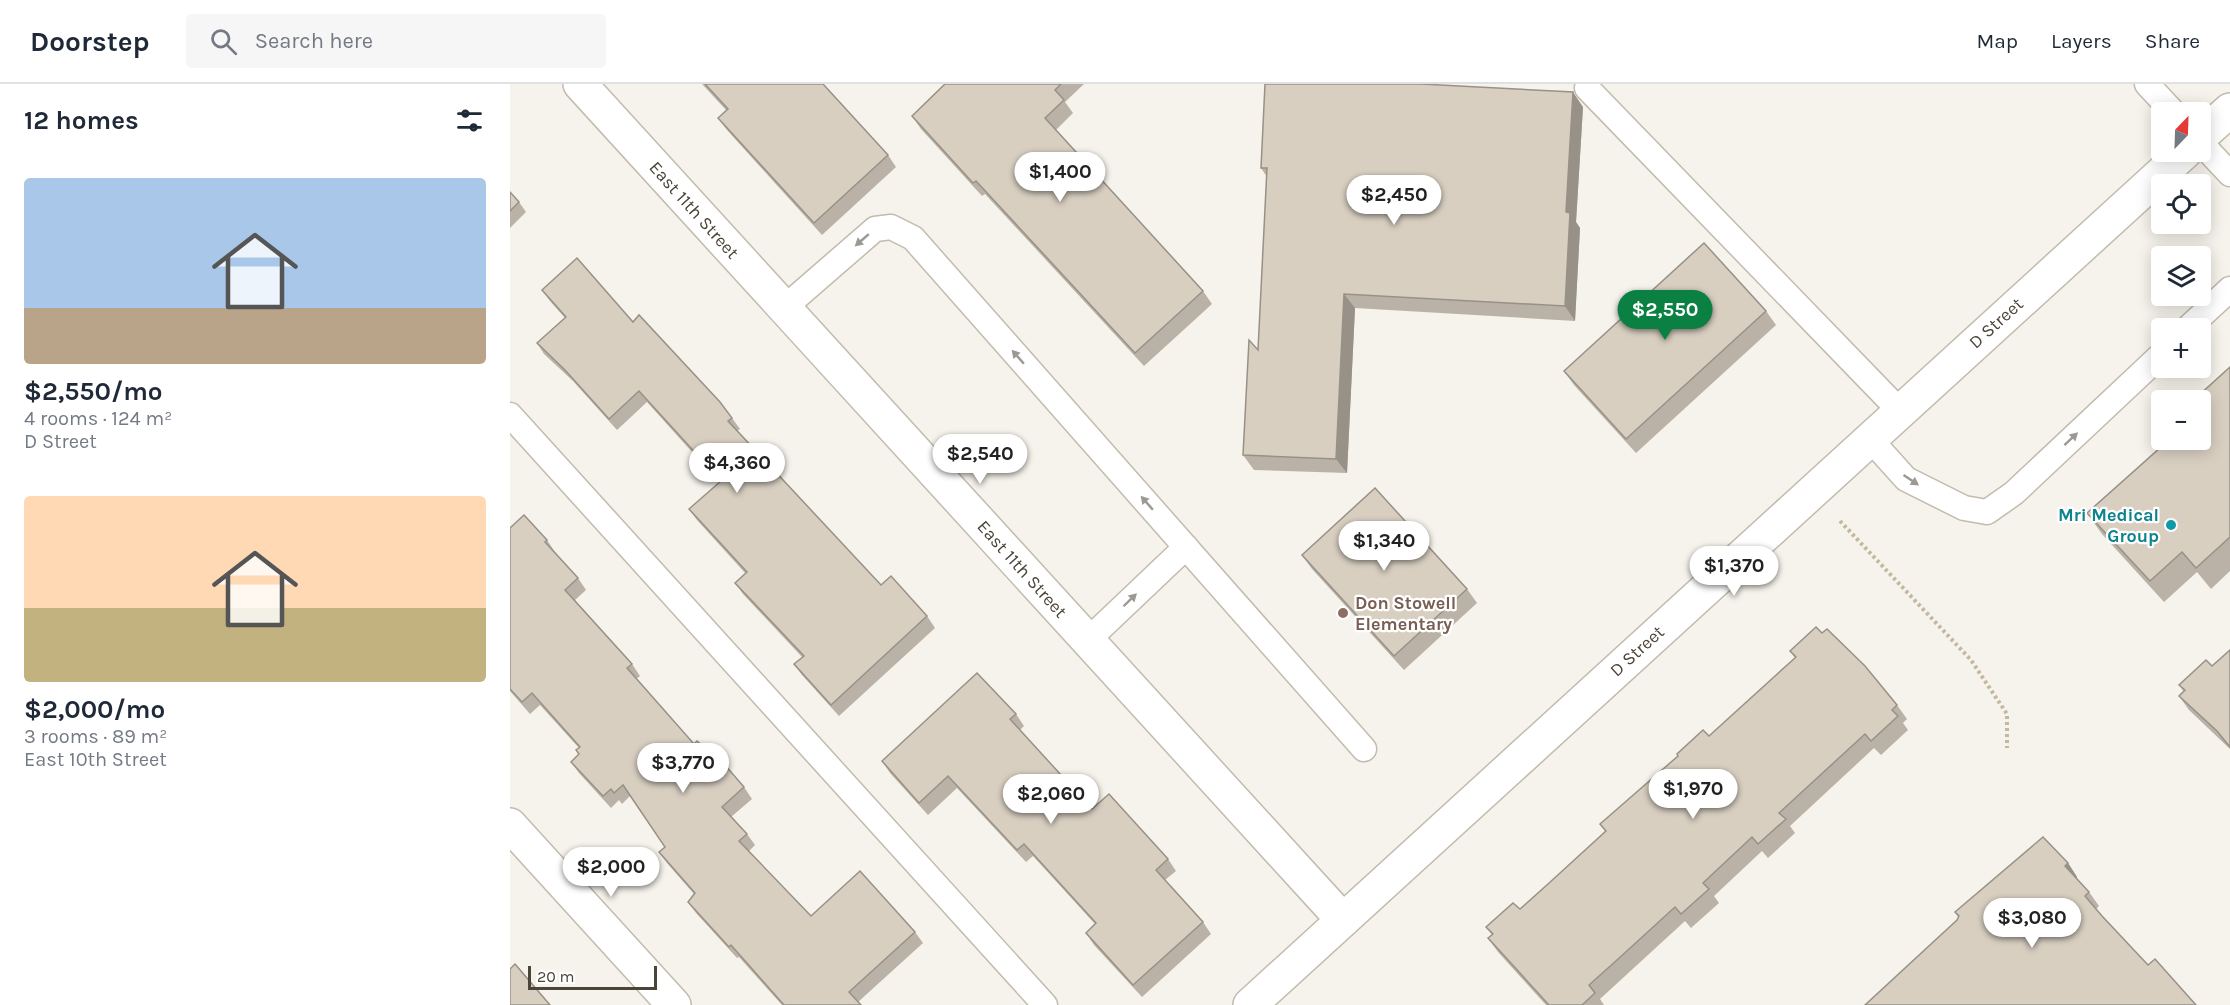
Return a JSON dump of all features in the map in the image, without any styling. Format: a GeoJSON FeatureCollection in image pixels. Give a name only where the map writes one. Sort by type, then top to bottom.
{"type":"FeatureCollection","features":[{"type":"Feature","properties":{"kind":"street","name":"East 11th Street"},"geometry":{"type":"LineString","coordinates":[[580,84],[1342,920]]}},
{"type":"Feature","properties":{"kind":"street"},"geometry":{"type":"LineString","coordinates":[[2211,127],[2230,110]]}},
{"type":"Feature","properties":{"kind":"street","name":"D Street"},"geometry":{"type":"LineString","coordinates":[[1250,1005],[2174,162]]}},
{"type":"Feature","properties":{"kind":"street"},"geometry":{"type":"LineString","coordinates":[[510,825],[674,1005]]}},
{"type":"Feature","properties":{"kind":"lane"},"geometry":{"type":"LineString","coordinates":[[2147,84],[2164,102]]}},
{"type":"Feature","properties":{"kind":"lane"},"geometry":{"type":"LineString","coordinates":[[1587,88],[1900,411]]}},
{"type":"Feature","properties":{"kind":"lane"},"geometry":{"type":"LineString","coordinates":[[2211,154],[2230,174]]}},
{"type":"Feature","properties":{"kind":"lane"},"geometry":{"type":"LineString","coordinates":[[784,308],[875,229],[891,227],[913,238],[1364,749]]}},
{"type":"Feature","properties":{"kind":"lane"},"geometry":{"type":"LineString","coordinates":[[2199,318],[2230,289]]}},
{"type":"Feature","properties":{"kind":"lane"},"geometry":{"type":"LineString","coordinates":[[1870,439],[1906,479],[1964,508],[1986,512],[2014,493],[2151,364]]}},
{"type":"Feature","properties":{"kind":"lane"},"geometry":{"type":"LineString","coordinates":[[510,416],[1045,1005]]}},
{"type":"Feature","properties":{"kind":"lane"},"geometry":{"type":"LineString","coordinates":[[1087,641],[1186,547]]}},
{"type":"Feature","properties":{"kind":"path"},"geometry":{"type":"LineString","coordinates":[[1812,492],[1971,660],[2007,714],[2007,748]]}},
{"type":"Feature","properties":{"kind":"building"},"geometry":{"type":"Polygon","coordinates":[[[705,84],[823,84],[888,155],[814,223],[718,118],[728,109],[705,84]]]}},
{"type":"Feature","properties":{"kind":"building"},"geometry":{"type":"Polygon","coordinates":[[[945,84],[1061,84],[1055,90],[1064,100],[1045,118],[1203,291],[1135,353],[976,181],[973,183],[912,116],[945,84]]]}},
{"type":"Feature","properties":{"kind":"building"},"geometry":{"type":"Polygon","coordinates":[[[1265,84],[1421,84],[1573,92],[1566,212],[1570,213],[1565,306],[1344,294],[1336,459],[1243,455],[1249,340],[1258,350],[1267,168],[1261,168],[1265,84]]]}},
{"type":"Feature","properties":{"kind":"building"},"geometry":{"type":"Polygon","coordinates":[[[510,192],[519,202],[510,211],[510,192]]]}},
{"type":"Feature","properties":{"kind":"building"},"geometry":{"type":"Polygon","coordinates":[[[1704,243],[1766,311],[1626,439],[1564,371],[1704,243]]]}},
{"type":"Feature","properties":{"kind":"building"},"geometry":{"type":"Polygon","coordinates":[[[577,258],[633,322],[639,315],[720,402],[732,418],[728,421],[881,585],[891,576],[927,616],[831,705],[794,664],[804,656],[735,583],[747,572],[689,509],[721,481],[639,391],[609,419],[537,343],[566,317],[542,290],[577,258]]]}},
{"type":"Feature","properties":{"kind":"building"},"geometry":{"type":"Polygon","coordinates":[[[2230,367],[2230,537],[2196,568],[2182,552],[2150,581],[2087,513],[2158,450],[2211,450],[2211,390],[2205,390],[2230,367]]]}},
{"type":"Feature","properties":{"kind":"building"},"geometry":{"type":"Polygon","coordinates":[[[1375,488],[1467,589],[1394,656],[1302,555],[1375,488]]]}},
{"type":"Feature","properties":{"kind":"building"},"geometry":{"type":"Polygon","coordinates":[[[524,515],[578,578],[565,590],[632,664],[627,668],[694,744],[697,741],[724,764],[744,787],[722,807],[747,834],[739,841],[811,916],[860,871],[915,932],[849,992],[861,1005],[784,1005],[731,945],[729,947],[688,902],[695,893],[659,852],[665,847],[623,785],[614,793],[611,789],[603,796],[571,762],[579,754],[576,750],[580,747],[532,693],[522,702],[510,689],[510,528],[524,515]]]}},
{"type":"Feature","properties":{"kind":"building"},"geometry":{"type":"Polygon","coordinates":[[[1816,627],[1822,633],[1827,629],[1865,666],[1897,705],[1892,710],[1898,716],[1871,741],[1865,734],[1779,813],[1786,819],[1758,844],[1752,837],[1703,883],[1709,889],[1681,914],[1675,907],[1589,985],[1595,993],[1582,1005],[1549,1005],[1488,938],[1493,934],[1486,927],[1513,903],[1520,909],[1548,884],[1606,831],[1600,824],[1678,756],[1677,754],[1703,730],[1709,736],[1796,657],[1790,651],[1816,627]]]}},
{"type":"Feature","properties":{"kind":"building"},"geometry":{"type":"Polygon","coordinates":[[[2230,650],[2230,747],[2217,731],[2179,696],[2185,690],[2179,685],[2206,660],[2212,666],[2230,650]]]}},
{"type":"Feature","properties":{"kind":"building"},"geometry":{"type":"Polygon","coordinates":[[[977,673],[1016,714],[1010,719],[1092,809],[1109,794],[1168,859],[1156,870],[1203,922],[1133,985],[1086,933],[1096,923],[1024,844],[1017,850],[948,776],[919,803],[882,761],[977,673]]]}},
{"type":"Feature","properties":{"kind":"building"},"geometry":{"type":"Polygon","coordinates":[[[2043,837],[2068,863],[2065,866],[2089,892],[2085,896],[2102,916],[2148,965],[2155,959],[2196,1005],[1865,1005],[1957,920],[1959,916],[1955,912],[2043,837]]]}},
{"type":"Feature","properties":{"kind":"building"},"geometry":{"type":"Polygon","coordinates":[[[515,964],[550,1005],[510,1005],[510,969],[515,964]]]}},
{"type":"Feature","properties":{"kind":"place","name":"Mri Medical Group"},"geometry":{"type":"Point","coordinates":[2171,525]}},
{"type":"Feature","properties":{"kind":"place","name":"Don Stowell Elementary"},"geometry":{"type":"Point","coordinates":[1343,613]}}]}
